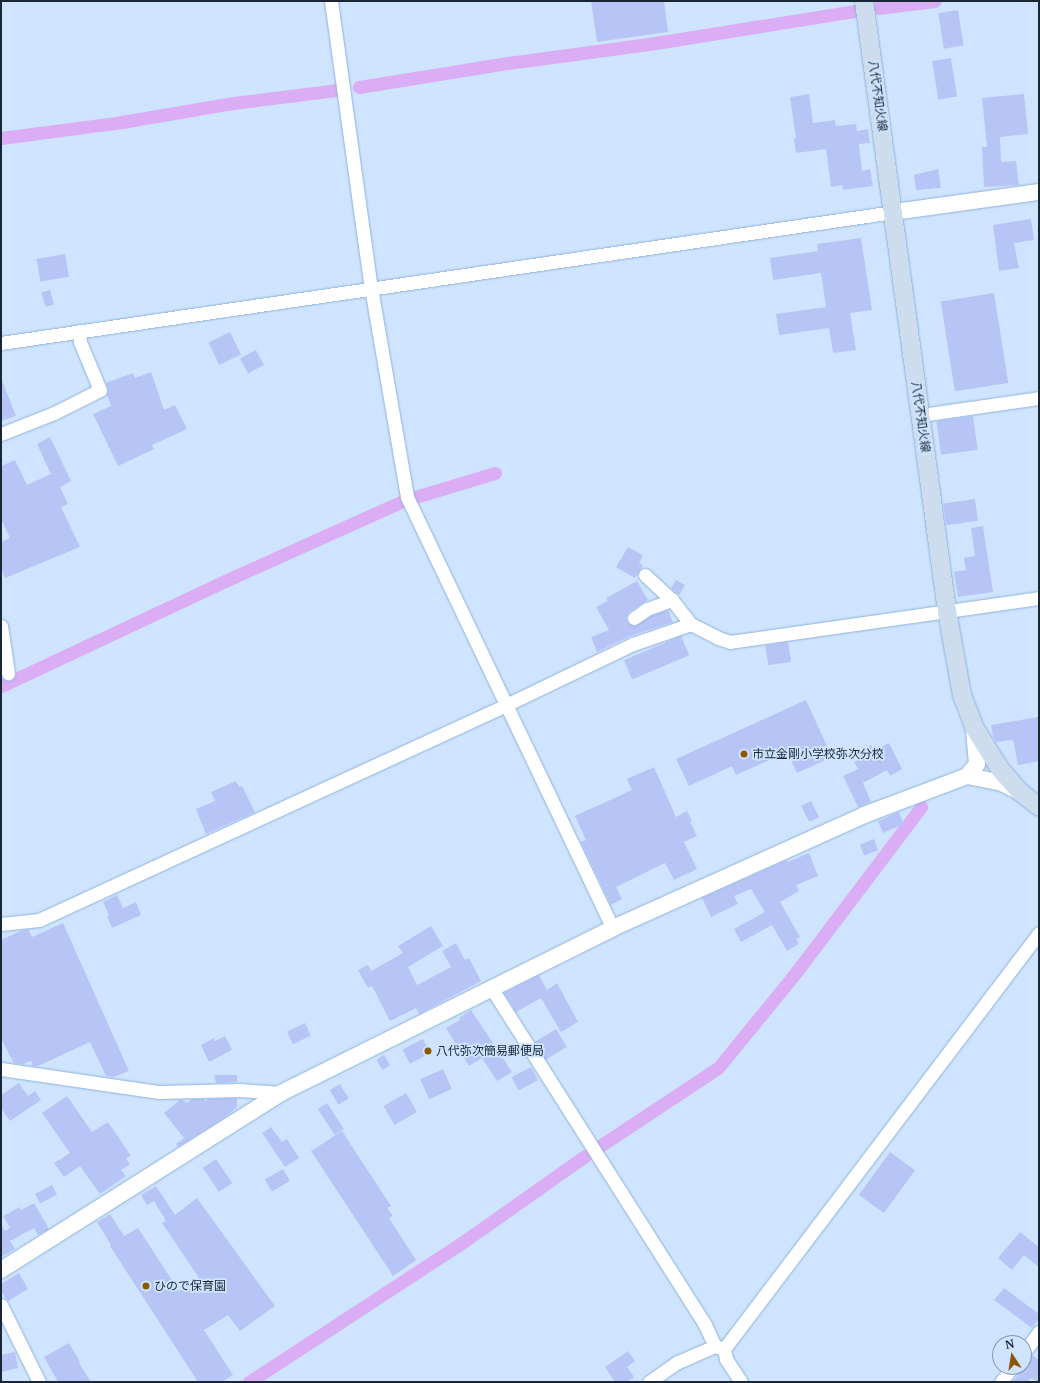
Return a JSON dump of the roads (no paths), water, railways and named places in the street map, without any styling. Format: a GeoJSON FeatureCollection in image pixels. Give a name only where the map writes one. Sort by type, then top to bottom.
{"type":"FeatureCollection","features":[{"type":"Feature","properties":{"kind":"main road","name":"八代不知火線"},"geometry":{"type":"LineString","coordinates":[[864,1],[894,212],[947,611],[962,694],[974,727],[1000,769],[1020,792],[1039,808]]}},
{"type":"Feature","properties":{"kind":"street"},"geometry":{"type":"LineString","coordinates":[[331,1],[371,288],[407,497],[613,928]]}},
{"type":"Feature","properties":{"kind":"street"},"geometry":{"type":"LineString","coordinates":[[1,342],[1039,192]]}},
{"type":"Feature","properties":{"kind":"street"},"geometry":{"type":"LineString","coordinates":[[1,434],[54,413],[100,390],[80,342],[79,331]]}},
{"type":"Feature","properties":{"kind":"street"},"geometry":{"type":"LineString","coordinates":[[921,415],[1039,398]]}},
{"type":"Feature","properties":{"kind":"street"},"geometry":{"type":"LineString","coordinates":[[645,575],[672,600],[691,624],[718,638],[730,642],[1039,598]]}},
{"type":"Feature","properties":{"kind":"street"},"geometry":{"type":"LineString","coordinates":[[634,618],[648,610],[672,600]]}},
{"type":"Feature","properties":{"kind":"street"},"geometry":{"type":"LineString","coordinates":[[1,924],[38,920],[506,705],[633,644],[691,624]]}},
{"type":"Feature","properties":{"kind":"street"},"geometry":{"type":"LineString","coordinates":[[1,626],[8,672]]}},
{"type":"Feature","properties":{"kind":"street"},"geometry":{"type":"LineString","coordinates":[[1,1270],[281,1093],[613,928],[864,815],[967,776],[977,764],[974,727]]}},
{"type":"Feature","properties":{"kind":"street"},"geometry":{"type":"LineString","coordinates":[[967,776],[1002,783],[1020,792]]}},
{"type":"Feature","properties":{"kind":"street"},"geometry":{"type":"LineString","coordinates":[[649,1382],[678,1362],[719,1348],[1039,933]]}},
{"type":"Feature","properties":{"kind":"street"},"geometry":{"type":"LineString","coordinates":[[492,989],[741,1382]]}},
{"type":"Feature","properties":{"kind":"street"},"geometry":{"type":"LineString","coordinates":[[1,1069],[159,1092],[240,1090],[281,1093]]}},
{"type":"Feature","properties":{"kind":"street"},"geometry":{"type":"LineString","coordinates":[[1,1305],[39,1382]]}},
{"type":"Feature","properties":{"kind":"street"},"geometry":{"type":"LineString","coordinates":[[1032,1341],[1039,1332]]}},
{"type":"Feature","properties":{"kind":"waterway"},"geometry":{"type":"LineString","coordinates":[[878,8],[935,1]]}},
{"type":"Feature","properties":{"kind":"waterway"},"geometry":{"type":"LineString","coordinates":[[359,87],[508,63],[649,44],[855,11]]}},
{"type":"Feature","properties":{"kind":"waterway"},"geometry":{"type":"LineString","coordinates":[[1,138],[122,122],[233,103],[338,90]]}},
{"type":"Feature","properties":{"kind":"waterway"},"geometry":{"type":"LineString","coordinates":[[1,686],[227,580],[405,500],[495,473]]}},
{"type":"Feature","properties":{"kind":"waterway"},"geometry":{"type":"LineString","coordinates":[[600,1146],[718,1068],[797,971],[921,807]]}},
{"type":"Feature","properties":{"kind":"waterway"},"geometry":{"type":"LineString","coordinates":[[249,1382],[463,1242],[585,1156]]}},
{"type":"Feature","properties":{"kind":"place","name":"市立金剛小学校弥次分校"},"geometry":{"type":"Point","coordinates":[744,754]}},
{"type":"Feature","properties":{"kind":"place","name":"八代弥次簡易郵便局"},"geometry":{"type":"Point","coordinates":[428,1051]}},
{"type":"Feature","properties":{"kind":"place","name":"ひので保育園"},"geometry":{"type":"Point","coordinates":[146,1286]}}]}
